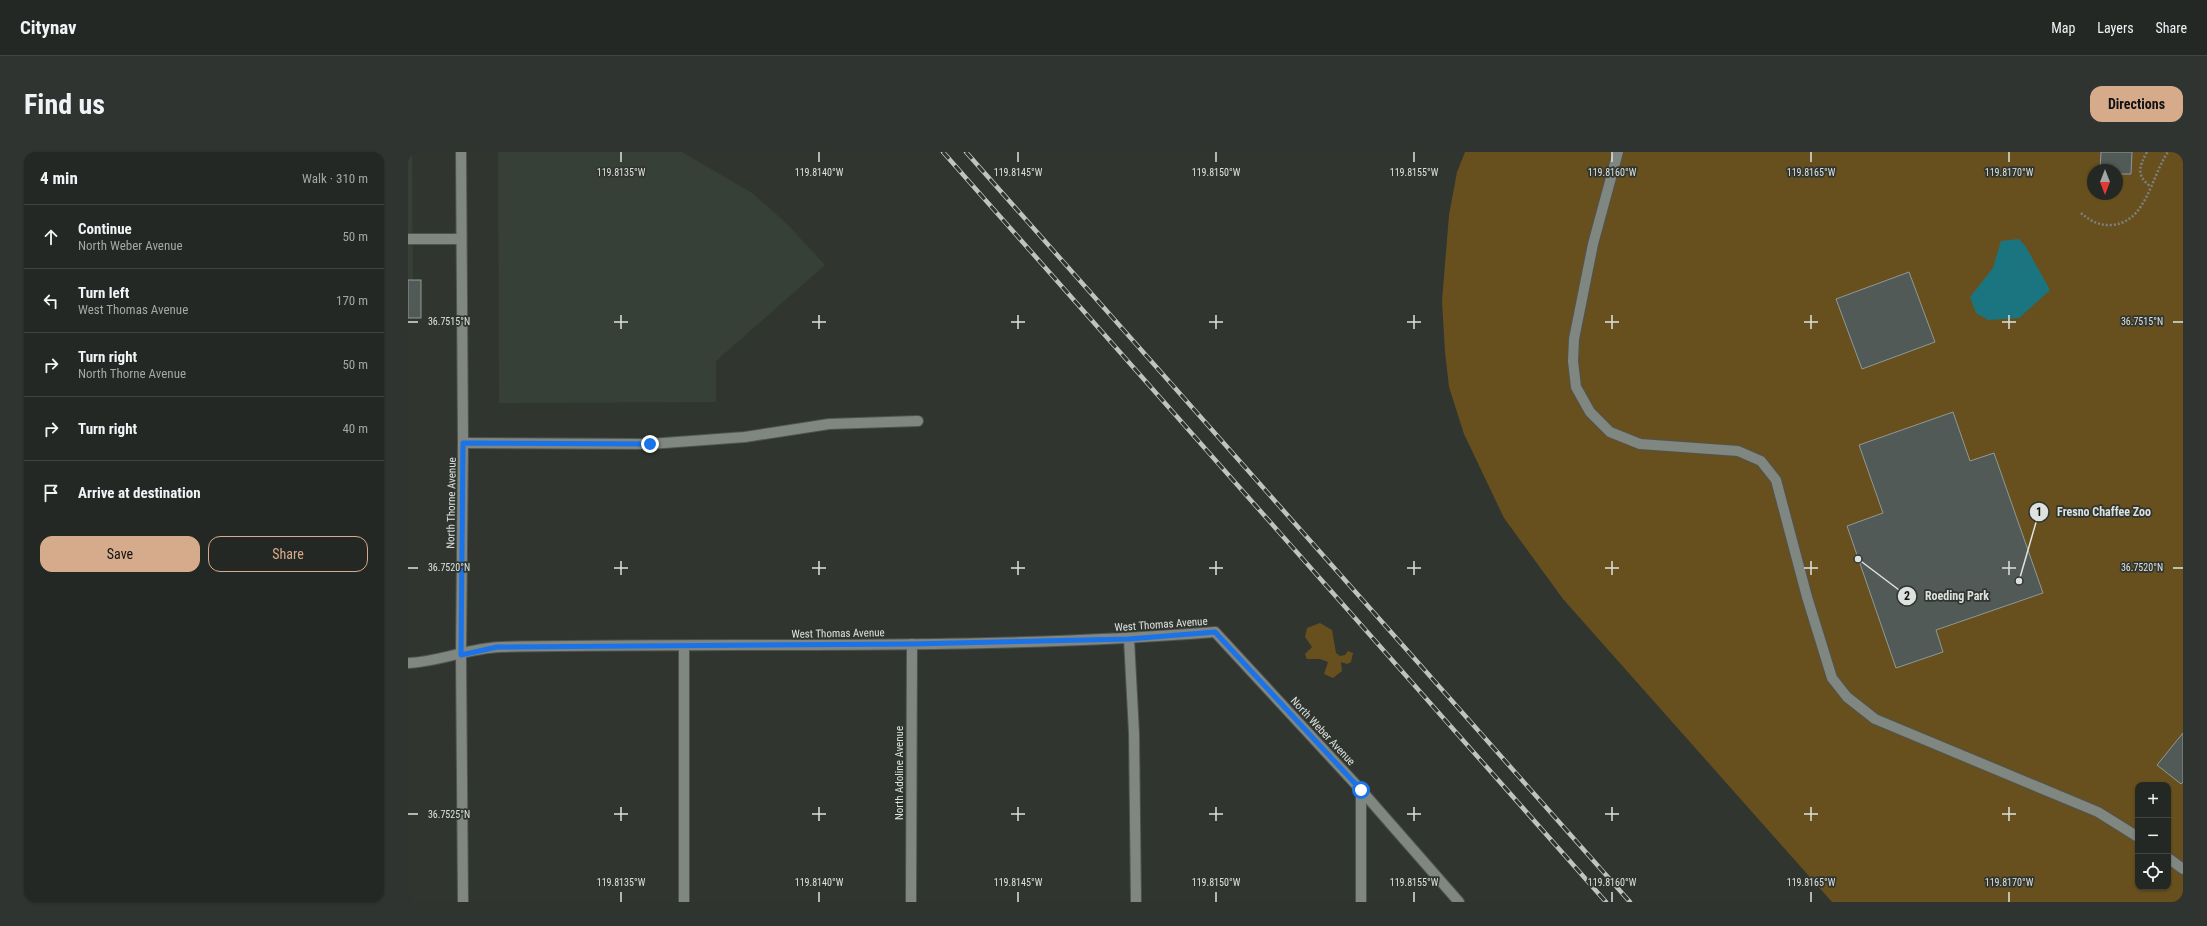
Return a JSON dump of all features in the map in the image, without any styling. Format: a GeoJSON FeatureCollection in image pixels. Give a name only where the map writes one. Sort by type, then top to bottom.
{"type":"FeatureCollection","features":[{"type":"Feature","properties":{"kind":"street","name":"North Thorne Avenue"},"geometry":{"type":"LineString","coordinates":[[461,152],[463,443],[461,655],[463,902]]}},
{"type":"Feature","properties":{"kind":"street"},"geometry":{"type":"LineString","coordinates":[[1618,152],[1593,244],[1574,339],[1573,361],[1576,387],[1590,412],[1610,432],[1640,444],[1738,451],[1761,462],[1776,480],[1807,597],[1832,678],[1847,698],[1875,719],[2098,812],[2135,835]]}},
{"type":"Feature","properties":{"kind":"street"},"geometry":{"type":"LineString","coordinates":[[408,239],[461,239]]}},
{"type":"Feature","properties":{"kind":"street"},"geometry":{"type":"LineString","coordinates":[[463,443],[650,444],[745,437],[829,424],[918,421]]}},
{"type":"Feature","properties":{"kind":"street","name":"West Thomas Avenue"},"geometry":{"type":"LineString","coordinates":[[408,663],[423,662],[497,647],[684,647],[912,644],[1129,639],[1215,632]]}},
{"type":"Feature","properties":{"kind":"street","name":"North Weber Avenue"},"geometry":{"type":"LineString","coordinates":[[1215,632],[1361,790],[1459,902]]}},
{"type":"Feature","properties":{"kind":"street"},"geometry":{"type":"LineString","coordinates":[[1129,639],[1134,733],[1136,902]]}},
{"type":"Feature","properties":{"kind":"street","name":"North Adoline Avenue"},"geometry":{"type":"LineString","coordinates":[[911,902],[912,644]]}},
{"type":"Feature","properties":{"kind":"street"},"geometry":{"type":"LineString","coordinates":[[684,647],[684,902]]}},
{"type":"Feature","properties":{"kind":"street"},"geometry":{"type":"LineString","coordinates":[[1361,790],[1361,902]]}},
{"type":"Feature","properties":{"kind":"street"},"geometry":{"type":"LineString","coordinates":[[2171,860],[2183,869]]}},
{"type":"Feature","properties":{"kind":"path"},"geometry":{"type":"LineString","coordinates":[[2146,152],[2142,161],[2140,174],[2141,179],[2150,186]]}},
{"type":"Feature","properties":{"kind":"path"},"geometry":{"type":"LineString","coordinates":[[2081,213],[2089,220],[2099,224],[2119,224],[2126,222],[2140,209],[2161,162],[2168,152]]}},
{"type":"Feature","properties":{"kind":"shaded area"},"geometry":{"type":"Polygon","coordinates":[[[408,152],[412,152],[413,316],[408,316],[408,152]]]}},
{"type":"Feature","properties":{"kind":"shaded area"},"geometry":{"type":"Polygon","coordinates":[[[498,152],[682,152],[752,193],[787,224],[825,265],[716,361],[716,402],[499,403],[498,152]]]}},
{"type":"Feature","properties":{"kind":"shaded area"},"geometry":{"type":"Polygon","coordinates":[[[1465,152],[2183,152],[2183,902],[1832,902],[1563,599],[1504,518],[1464,434],[1449,387],[1442,301],[1449,215],[1457,172],[1465,152]]]}},
{"type":"Feature","properties":{"kind":"shaded area"},"geometry":{"type":"Polygon","coordinates":[[[1320,623],[1332,630],[1336,653],[1340,656],[1345,655],[1348,651],[1353,653],[1351,662],[1347,664],[1341,662],[1342,671],[1333,678],[1324,674],[1328,662],[1320,659],[1307,659],[1305,654],[1312,647],[1305,637],[1307,628],[1320,623]]]}},
{"type":"Feature","properties":{"kind":"water"},"geometry":{"type":"Polygon","coordinates":[[[2019,239],[2026,247],[2050,290],[2019,318],[1988,320],[1976,313],[1970,297],[1993,268],[2001,241],[2019,239]]]}},
{"type":"Feature","properties":{"kind":"building"},"geometry":{"type":"Polygon","coordinates":[[[2101,152],[2132,152],[2131,174],[2123,174],[2123,164],[2100,164],[2101,152]]]}},
{"type":"Feature","properties":{"kind":"building"},"geometry":{"type":"Polygon","coordinates":[[[1909,272],[1935,342],[1862,369],[1836,299],[1909,272]]]}},
{"type":"Feature","properties":{"kind":"building"},"geometry":{"type":"Polygon","coordinates":[[[408,280],[421,280],[421,318],[408,318],[408,280]]]}},
{"type":"Feature","properties":{"kind":"building"},"geometry":{"type":"Polygon","coordinates":[[[1953,412],[1970,461],[1994,453],[2043,593],[1936,630],[1943,652],[1896,668],[1847,526],[1883,513],[1859,445],[1953,412]]]}},
{"type":"Feature","properties":{"kind":"building"},"geometry":{"type":"Polygon","coordinates":[[[2183,733],[2183,782],[2181,784],[2157,765],[2183,733]]]}},
{"type":"Feature","properties":{"kind":"railway"},"geometry":{"type":"LineString","coordinates":[[943,152],[1606,902]]}},
{"type":"Feature","properties":{"kind":"railway"},"geometry":{"type":"LineString","coordinates":[[966,152],[1630,902]]}},
{"type":"Feature","properties":{"kind":"place","name":"Roeding Park"},"geometry":{"type":"Point","coordinates":[1858,559]}},
{"type":"Feature","properties":{"kind":"place","name":"Fresno Chaffee Zoo"},"geometry":{"type":"Point","coordinates":[2019,581]}},
{"type":"Feature","properties":{"kind":"route"},"geometry":{"type":"LineString","coordinates":[[650,444],[463,443],[461,655],[497,647],[684,647],[912,644],[1129,639],[1215,632],[1361,790]]}}]}
